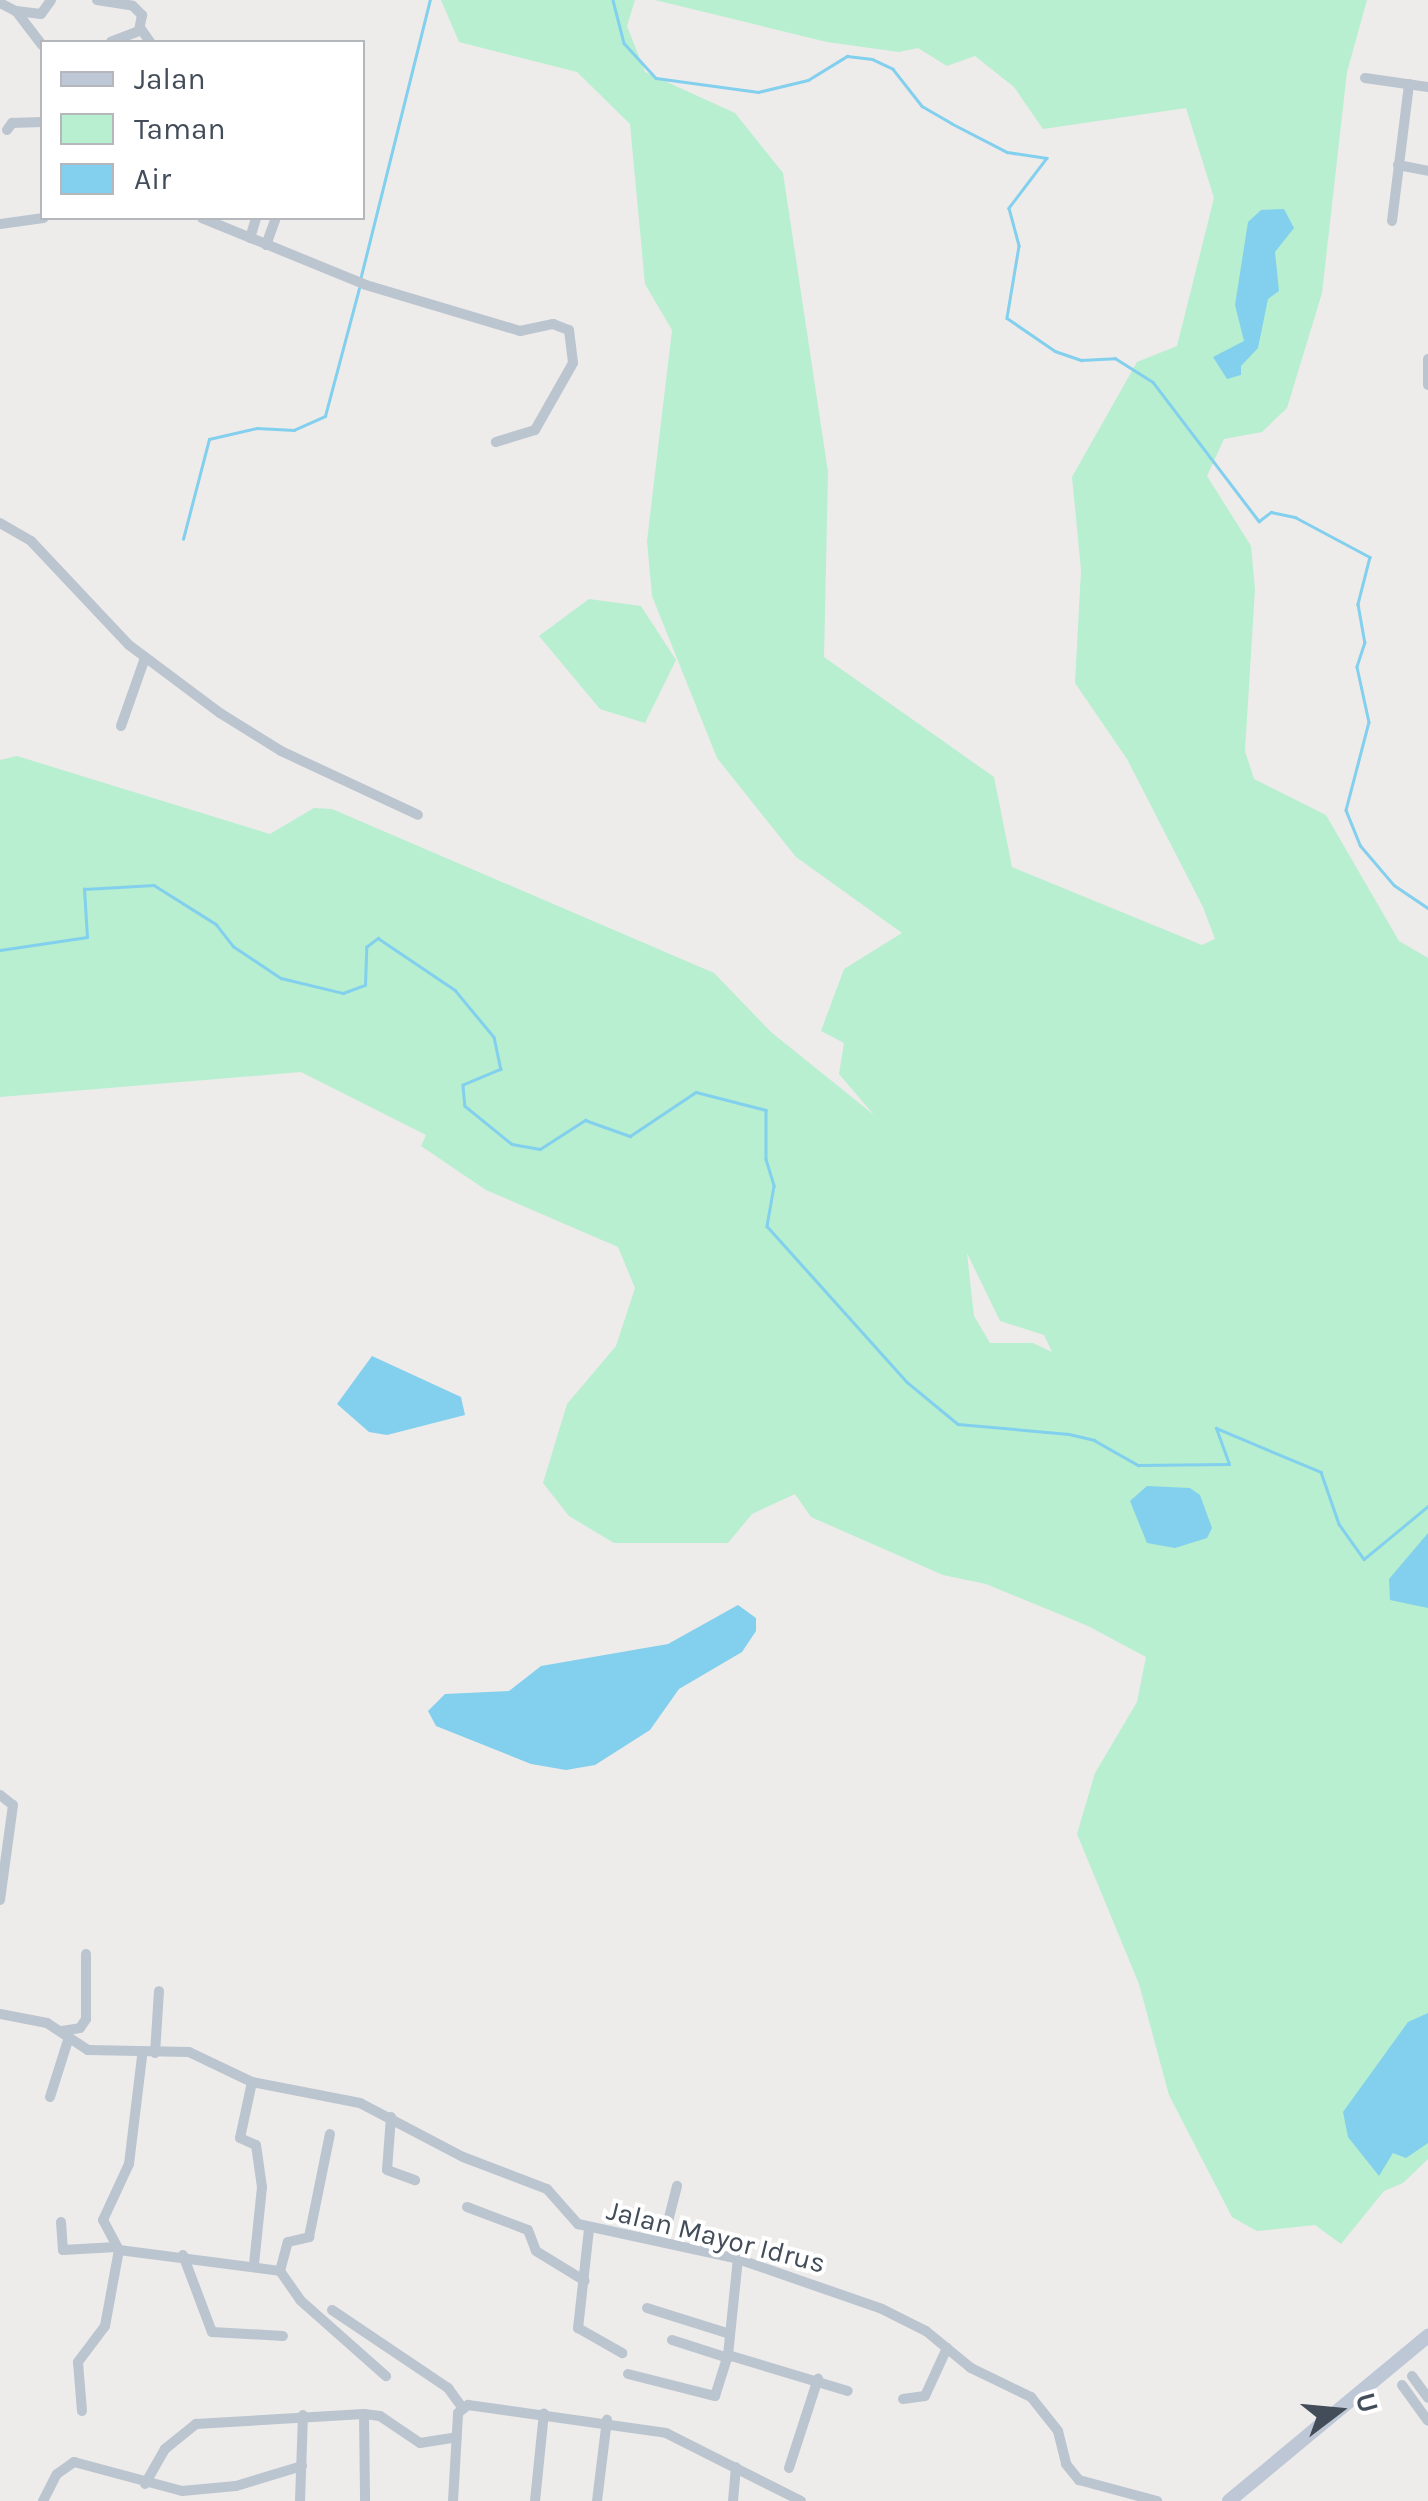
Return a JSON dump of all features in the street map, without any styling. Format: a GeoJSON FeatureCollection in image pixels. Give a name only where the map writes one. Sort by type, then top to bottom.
{"type":"FeatureCollection","features":[{"type":"Feature","properties":{"kind":"main road"},"geometry":{"type":"LineString","coordinates":[[1229,2501],[1428,2336]]}},
{"type":"Feature","properties":{"kind":"street"},"geometry":{"type":"LineString","coordinates":[[0,3],[16,11],[40,14],[51,0]]}},
{"type":"Feature","properties":{"kind":"street"},"geometry":{"type":"LineString","coordinates":[[97,0],[138,8],[141,29],[149,40]]}},
{"type":"Feature","properties":{"kind":"street"},"geometry":{"type":"LineString","coordinates":[[16,11],[40,41]]}},
{"type":"Feature","properties":{"kind":"street"},"geometry":{"type":"LineString","coordinates":[[116,40],[141,29]]}},
{"type":"Feature","properties":{"kind":"street"},"geometry":{"type":"LineString","coordinates":[[1365,78],[1428,88]]}},
{"type":"Feature","properties":{"kind":"street"},"geometry":{"type":"LineString","coordinates":[[1392,220],[1409,84]]}},
{"type":"Feature","properties":{"kind":"street"},"geometry":{"type":"LineString","coordinates":[[7,130],[12,123],[40,122]]}},
{"type":"Feature","properties":{"kind":"street"},"geometry":{"type":"LineString","coordinates":[[1398,165],[1428,171]]}},
{"type":"Feature","properties":{"kind":"street"},"geometry":{"type":"LineString","coordinates":[[0,224],[40,219]]}},
{"type":"Feature","properties":{"kind":"street"},"geometry":{"type":"LineString","coordinates":[[207,220],[361,282],[516,330],[553,324],[569,330],[574,363],[534,430],[496,442]]}},
{"type":"Feature","properties":{"kind":"street"},"geometry":{"type":"LineString","coordinates":[[250,238],[255,220]]}},
{"type":"Feature","properties":{"kind":"street"},"geometry":{"type":"LineString","coordinates":[[266,245],[275,220]]}},
{"type":"Feature","properties":{"kind":"street"},"geometry":{"type":"LineString","coordinates":[[1428,359],[1428,386]]}},
{"type":"Feature","properties":{"kind":"street"},"geometry":{"type":"LineString","coordinates":[[0,523],[30,541],[144,658],[258,739],[418,815]]}},
{"type":"Feature","properties":{"kind":"street"},"geometry":{"type":"LineString","coordinates":[[121,726],[144,658]]}},
{"type":"Feature","properties":{"kind":"street"},"geometry":{"type":"LineString","coordinates":[[0,1794],[13,1804],[0,1900]]}},
{"type":"Feature","properties":{"kind":"street"},"geometry":{"type":"LineString","coordinates":[[50,2097],[66,2034],[80,2028],[86,2019],[86,1954]]}},
{"type":"Feature","properties":{"kind":"street"},"geometry":{"type":"LineString","coordinates":[[154,2052],[158,1991]]}},
{"type":"Feature","properties":{"kind":"street","name":"Jalan Mayor Idrus"},"geometry":{"type":"LineString","coordinates":[[0,2014],[66,2034],[79,2048],[142,2056],[154,2052],[206,2056],[252,2082],[352,2100],[463,2156],[546,2189],[569,2218],[589,2229],[738,2259],[848,2295],[948,2348],[971,2368],[1031,2397],[1058,2432],[1066,2464],[1080,2480],[1157,2501]]}},
{"type":"Feature","properties":{"kind":"street"},"geometry":{"type":"LineString","coordinates":[[82,2411],[78,2362],[105,2326],[117,2249],[104,2220],[129,2164],[142,2056]]}},
{"type":"Feature","properties":{"kind":"street"},"geometry":{"type":"LineString","coordinates":[[252,2082],[240,2138],[256,2144],[262,2187],[254,2265]]}},
{"type":"Feature","properties":{"kind":"street"},"geometry":{"type":"LineString","coordinates":[[391,2117],[387,2170],[415,2180]]}},
{"type":"Feature","properties":{"kind":"street"},"geometry":{"type":"LineString","coordinates":[[280,2271],[288,2242],[309,2238],[330,2134]]}},
{"type":"Feature","properties":{"kind":"street"},"geometry":{"type":"LineString","coordinates":[[663,2242],[677,2186]]}},
{"type":"Feature","properties":{"kind":"street"},"geometry":{"type":"LineString","coordinates":[[467,2207],[528,2230],[536,2251],[584,2281]]}},
{"type":"Feature","properties":{"kind":"street"},"geometry":{"type":"LineString","coordinates":[[60,2222],[66,2252],[117,2249],[280,2271],[300,2300],[386,2376]]}},
{"type":"Feature","properties":{"kind":"street"},"geometry":{"type":"LineString","coordinates":[[589,2229],[578,2328],[622,2353]]}},
{"type":"Feature","properties":{"kind":"street"},"geometry":{"type":"LineString","coordinates":[[183,2255],[212,2332],[282,2336]]}},
{"type":"Feature","properties":{"kind":"street"},"geometry":{"type":"LineString","coordinates":[[628,2374],[710,2398],[728,2357],[738,2259]]}},
{"type":"Feature","properties":{"kind":"street"},"geometry":{"type":"LineString","coordinates":[[648,2308],[730,2334]]}},
{"type":"Feature","properties":{"kind":"street"},"geometry":{"type":"LineString","coordinates":[[332,2310],[448,2388],[462,2407],[454,2501]]}},
{"type":"Feature","properties":{"kind":"street"},"geometry":{"type":"LineString","coordinates":[[672,2340],[848,2391]]}},
{"type":"Feature","properties":{"kind":"street"},"geometry":{"type":"LineString","coordinates":[[903,2399],[925,2396],[948,2348]]}},
{"type":"Feature","properties":{"kind":"street"},"geometry":{"type":"LineString","coordinates":[[1412,2376],[1428,2398]]}},
{"type":"Feature","properties":{"kind":"street"},"geometry":{"type":"LineString","coordinates":[[789,2468],[818,2380]]}},
{"type":"Feature","properties":{"kind":"street"},"geometry":{"type":"LineString","coordinates":[[1402,2385],[1428,2421]]}},
{"type":"Feature","properties":{"kind":"street"},"geometry":{"type":"LineString","coordinates":[[462,2407],[607,2420],[666,2432],[801,2501]]}},
{"type":"Feature","properties":{"kind":"street"},"geometry":{"type":"LineString","coordinates":[[534,2501],[544,2413]]}},
{"type":"Feature","properties":{"kind":"street"},"geometry":{"type":"LineString","coordinates":[[145,2484],[188,2428],[304,2415],[364,2414],[380,2416],[420,2443],[457,2436]]}},
{"type":"Feature","properties":{"kind":"street"},"geometry":{"type":"LineString","coordinates":[[364,2414],[365,2501]]}},
{"type":"Feature","properties":{"kind":"street"},"geometry":{"type":"LineString","coordinates":[[300,2501],[304,2415]]}},
{"type":"Feature","properties":{"kind":"street"},"geometry":{"type":"LineString","coordinates":[[597,2501],[607,2420]]}},
{"type":"Feature","properties":{"kind":"street"},"geometry":{"type":"LineString","coordinates":[[43,2501],[57,2474],[74,2462],[145,2484],[211,2490],[302,2466]]}},
{"type":"Feature","properties":{"kind":"street"},"geometry":{"type":"LineString","coordinates":[[733,2501],[736,2467]]}},
{"type":"Feature","properties":{"kind":"green space"},"geometry":{"type":"Polygon","coordinates":[[[441,0],[635,0],[627,26],[645,72],[735,113],[783,173],[828,472],[824,657],[994,777],[1012,867],[1202,945],[1215,939],[1203,907],[1127,759],[1075,683],[1081,570],[1072,477],[1137,362],[1177,346],[1214,198],[1186,108],[1043,129],[1014,87],[975,56],[947,66],[918,48],[899,52],[827,42],[655,0],[1367,0],[1347,72],[1322,293],[1287,408],[1262,432],[1224,439],[1207,476],[1251,546],[1255,589],[1245,751],[1254,779],[1326,815],[1399,941],[1428,958],[1428,2159],[1403,2183],[1384,2191],[1341,2244],[1315,2225],[1257,2231],[1232,2217],[1169,2095],[1139,1984],[1077,1834],[1095,1773],[1137,1702],[1146,1657],[1088,1626],[986,1584],[943,1575],[811,1517],[795,1494],[752,1514],[728,1543],[614,1543],[569,1516],[543,1483],[567,1404],[616,1346],[635,1288],[618,1247],[486,1190],[421,1146],[426,1135],[301,1072],[0,1097],[0,760],[17,756],[270,834],[314,808],[332,809],[714,973],[771,1032],[874,1115],[839,1074],[844,1043],[821,1031],[844,969],[902,933],[796,857],[717,758],[652,596],[647,541],[672,330],[645,284],[630,124],[577,72],[459,42],[441,0]],[[967,1253],[974,1316],[990,1343],[1033,1343],[1052,1352],[1044,1335],[1000,1321],[967,1253]]]}},
{"type":"Feature","properties":{"kind":"green space"},"geometry":{"type":"Polygon","coordinates":[[[589,599],[641,606],[676,660],[645,723],[600,709],[539,636],[589,599]]]}},
{"type":"Feature","properties":{"kind":"water"},"geometry":{"type":"Polygon","coordinates":[[[1284,209],[1294,228],[1275,252],[1279,291],[1268,299],[1258,348],[1241,366],[1241,375],[1227,379],[1213,357],[1244,341],[1235,305],[1248,222],[1261,210],[1284,209]]]}},
{"type":"Feature","properties":{"kind":"water"},"geometry":{"type":"Polygon","coordinates":[[[372,1356],[461,1397],[465,1415],[387,1435],[369,1432],[337,1404],[372,1356]]]}},
{"type":"Feature","properties":{"kind":"water"},"geometry":{"type":"Polygon","coordinates":[[[1147,1486],[1190,1488],[1200,1495],[1212,1528],[1207,1538],[1175,1548],[1147,1543],[1130,1501],[1147,1486]]]}},
{"type":"Feature","properties":{"kind":"water"},"geometry":{"type":"Polygon","coordinates":[[[1428,1533],[1428,1608],[1390,1600],[1389,1579],[1428,1533]]]}},
{"type":"Feature","properties":{"kind":"water"},"geometry":{"type":"Polygon","coordinates":[[[738,1605],[756,1618],[756,1631],[742,1652],[679,1689],[650,1730],[595,1765],[566,1770],[531,1764],[436,1726],[428,1711],[445,1694],[509,1691],[541,1666],[668,1644],[738,1605]]]}},
{"type":"Feature","properties":{"kind":"water"},"geometry":{"type":"Polygon","coordinates":[[[1428,2013],[1428,2143],[1406,2158],[1393,2153],[1379,2176],[1348,2137],[1343,2112],[1408,2022],[1428,2013]]]}},
{"type":"Feature","properties":{"kind":"waterway"},"geometry":{"type":"LineString","coordinates":[[360,280],[430,0]]}},
{"type":"Feature","properties":{"kind":"waterway"},"geometry":{"type":"LineString","coordinates":[[613,0],[624,43],[656,78],[758,92],[808,80],[847,56],[872,59],[893,69],[922,106],[951,123],[1007,152],[1047,158],[1009,208],[1019,246],[1007,318],[1055,351],[1081,360],[1115,358],[1153,382],[1259,521],[1271,512],[1295,517],[1370,557],[1358,604],[1365,642],[1357,667],[1369,722],[1346,810],[1360,845],[1394,885],[1428,908]]}},
{"type":"Feature","properties":{"kind":"waterway"},"geometry":{"type":"LineString","coordinates":[[183,539],[209,439],[257,428],[294,430],[325,416],[359,288]]}},
{"type":"Feature","properties":{"kind":"waterway"},"geometry":{"type":"LineString","coordinates":[[0,950],[87,937],[84,889],[154,885],[216,924],[233,946],[281,978],[343,993],[365,985],[366,947],[378,938],[455,990],[494,1037],[501,1069],[463,1085],[465,1106],[512,1144],[540,1149],[585,1120],[630,1136],[696,1092],[766,1110],[766,1159],[774,1186],[767,1226],[907,1382],[958,1424],[1069,1434],[1094,1440],[1138,1465],[1229,1464],[1216,1428],[1321,1472],[1339,1524],[1364,1559],[1428,1506]]}}]}
